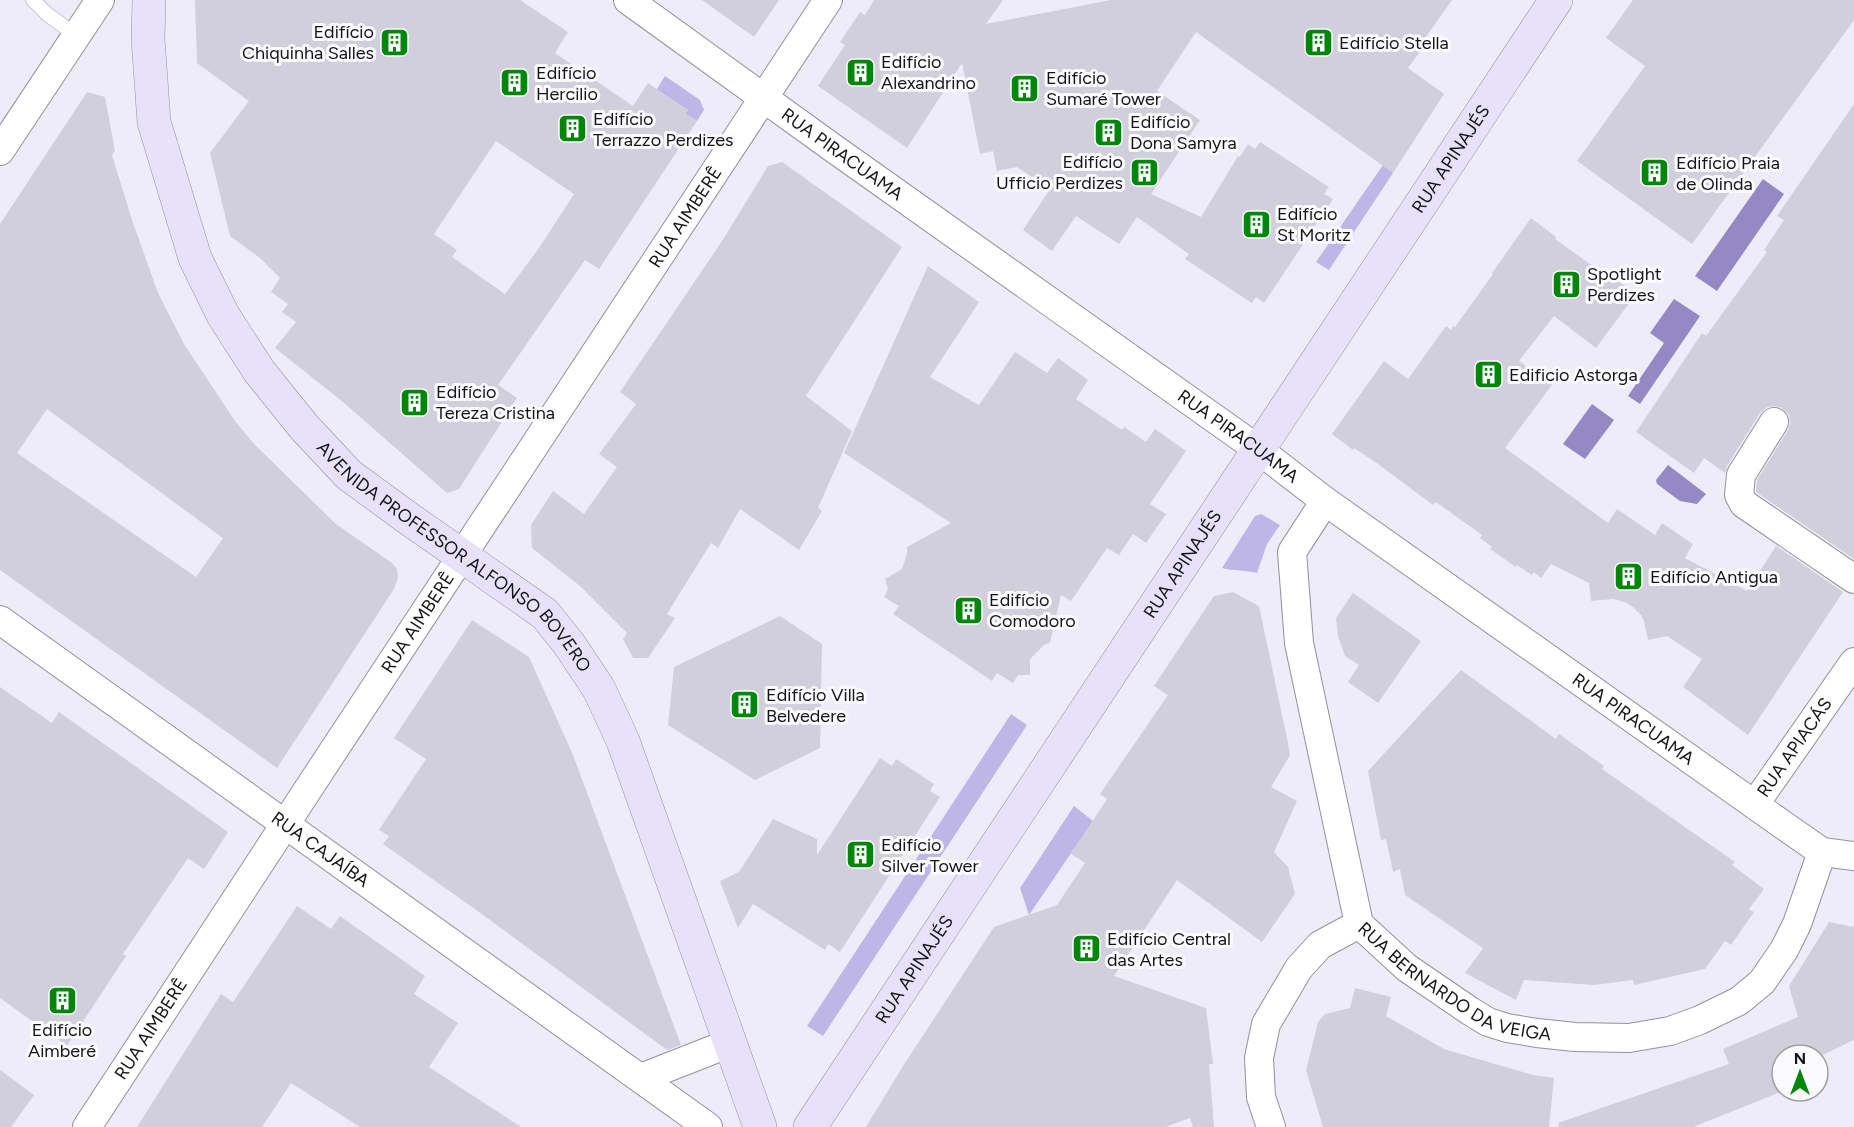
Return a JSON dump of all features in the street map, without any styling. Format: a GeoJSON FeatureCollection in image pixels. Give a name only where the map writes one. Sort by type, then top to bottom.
{"type":"FeatureCollection","features":[{"type":"Feature","properties":{"kind":"street"},"geometry":{"type":"LineString","coordinates":[[0,151],[100,0]]}},
{"type":"Feature","properties":{"kind":"street","name":"AVENIDA PROFESSOR ALFONSO BOVERO"},"geometry":{"type":"LineString","coordinates":[[149,0],[148,39],[154,122],[195,258],[223,315],[259,371],[304,427],[350,475],[545,614],[569,644],[599,689],[623,741],[760,1127]]}},
{"type":"Feature","properties":{"kind":"street","name":"RUA PIRACUAMA"},"geometry":{"type":"LineString","coordinates":[[628,0],[1259,450],[1325,501],[1822,852],[1854,856]]}},
{"type":"Feature","properties":{"kind":"street","name":"RUA AIMBERÊ"},"geometry":{"type":"LineString","coordinates":[[87,1127],[828,0]]}},
{"type":"Feature","properties":{"kind":"street","name":"RUA APINAJÉS"},"geometry":{"type":"LineString","coordinates":[[810,1127],[1556,0]]}},
{"type":"Feature","properties":{"kind":"street"},"geometry":{"type":"LineString","coordinates":[[1774,422],[1741,475],[1739,495],[1744,504],[1854,579]]}},
{"type":"Feature","properties":{"kind":"street","name":"RUA BERNARDO DA VEIGA"},"geometry":{"type":"LineString","coordinates":[[1325,501],[1292,552],[1299,643],[1359,924],[1407,968],[1488,1022],[1507,1028],[1537,1034],[1629,1038],[1670,1030],[1700,1020],[1739,1001],[1762,982],[1784,950],[1797,924],[1822,852]]}},
{"type":"Feature","properties":{"kind":"street","name":"RUA CAJAÍBA"},"geometry":{"type":"LineString","coordinates":[[0,621],[708,1127]]}},
{"type":"Feature","properties":{"kind":"street","name":"RUA APIACÁS"},"geometry":{"type":"LineString","coordinates":[[1755,804],[1854,662]]}},
{"type":"Feature","properties":{"kind":"street"},"geometry":{"type":"LineString","coordinates":[[1271,1127],[1261,1097],[1259,1058],[1266,1024],[1299,968],[1320,945],[1359,924]]}},
{"type":"Feature","properties":{"kind":"street"},"geometry":{"type":"LineString","coordinates":[[641,1078],[730,1043]]}},
{"type":"Feature","properties":{"kind":"lane"},"geometry":{"type":"LineString","coordinates":[[33,0],[76,36]]}},
{"type":"Feature","properties":{"kind":"shaded area"},"geometry":{"type":"Polygon","coordinates":[[[665,76],[700,100],[704,110],[697,121],[685,114],[688,110],[654,94],[665,76]]]}},
{"type":"Feature","properties":{"kind":"shaded area"},"geometry":{"type":"Polygon","coordinates":[[[1383,165],[1393,173],[1329,270],[1316,262],[1383,165]]]}},
{"type":"Feature","properties":{"kind":"shaded area"},"geometry":{"type":"Polygon","coordinates":[[[1763,179],[1784,194],[1717,291],[1695,276],[1763,179]]]}},
{"type":"Feature","properties":{"kind":"shaded area"},"geometry":{"type":"Polygon","coordinates":[[[1674,299],[1700,316],[1640,404],[1628,396],[1664,343],[1650,333],[1674,299]]]}},
{"type":"Feature","properties":{"kind":"shaded area"},"geometry":{"type":"Polygon","coordinates":[[[1592,404],[1614,420],[1585,459],[1563,444],[1592,404]]]}},
{"type":"Feature","properties":{"kind":"shaded area"},"geometry":{"type":"Polygon","coordinates":[[[1668,465],[1706,494],[1697,504],[1680,501],[1657,484],[1656,480],[1668,465]]]}},
{"type":"Feature","properties":{"kind":"shaded area"},"geometry":{"type":"Polygon","coordinates":[[[1261,514],[1280,525],[1267,544],[1257,573],[1222,568],[1255,516],[1261,514]]]}},
{"type":"Feature","properties":{"kind":"shaded area"},"geometry":{"type":"Polygon","coordinates":[[[1011,714],[1027,725],[823,1036],[807,1026],[1011,714]]]}},
{"type":"Feature","properties":{"kind":"shaded area"},"geometry":{"type":"Polygon","coordinates":[[[1074,806],[1093,821],[1029,915],[1020,888],[1074,806]]]}},
{"type":"Feature","properties":{"kind":"building"},"geometry":{"type":"Polygon","coordinates":[[[195,0],[520,0],[568,32],[555,53],[633,106],[648,83],[688,110],[685,114],[697,121],[599,269],[585,260],[498,385],[517,398],[459,489],[447,493],[343,402],[275,348],[296,322],[282,312],[288,304],[271,292],[280,278],[260,258],[230,236],[210,153],[249,101],[197,63],[195,0]],[[496,141],[434,234],[457,250],[452,257],[505,294],[539,248],[574,194],[496,141]]]}},
{"type":"Feature","properties":{"kind":"building"},"geometry":{"type":"Polygon","coordinates":[[[702,0],[779,0],[754,37],[702,0]]]}},
{"type":"Feature","properties":{"kind":"building"},"geometry":{"type":"Polygon","coordinates":[[[874,0],[1003,0],[986,24],[1111,0],[1452,0],[1423,41],[1426,43],[1408,68],[1444,94],[1393,173],[1196,32],[1157,91],[1200,120],[1151,194],[1201,217],[1238,156],[1240,157],[1248,144],[1255,149],[1260,142],[1329,187],[1324,194],[1333,199],[1264,303],[1256,297],[1252,303],[1185,259],[1189,254],[1137,217],[1119,244],[1076,216],[1052,251],[1023,230],[1050,189],[1017,167],[997,171],[993,151],[980,154],[962,63],[907,148],[818,86],[845,45],[840,42],[860,12],[865,15],[874,0]]]}},
{"type":"Feature","properties":{"kind":"building"},"geometry":{"type":"Polygon","coordinates":[[[1633,0],[1854,0],[1854,20],[1692,244],[1577,161],[1645,66],[1606,38],[1633,0]]]}},
{"type":"Feature","properties":{"kind":"building"},"geometry":{"type":"Polygon","coordinates":[[[87,92],[105,97],[115,151],[112,155],[132,220],[158,293],[184,344],[235,421],[254,444],[336,524],[392,563],[397,569],[398,578],[394,589],[277,768],[0,570],[0,224],[87,92]],[[47,409],[17,453],[196,577],[223,538],[47,409]]]}},
{"type":"Feature","properties":{"kind":"building"},"geometry":{"type":"Polygon","coordinates":[[[1854,104],[1854,559],[1756,492],[1757,480],[1788,430],[1789,415],[1782,408],[1767,407],[1760,413],[1725,473],[1704,458],[1694,473],[1636,432],[1702,333],[1706,336],[1767,252],[1764,250],[1784,220],[1777,216],[1854,104]]]}},
{"type":"Feature","properties":{"kind":"building"},"geometry":{"type":"Polygon","coordinates":[[[782,162],[902,247],[806,396],[852,431],[818,508],[822,511],[799,550],[740,509],[718,548],[711,543],[667,614],[675,618],[648,658],[633,658],[623,639],[627,633],[580,586],[532,548],[531,525],[553,491],[584,514],[617,467],[599,454],[636,404],[620,392],[724,238],[768,166],[782,162]]]}},
{"type":"Feature","properties":{"kind":"building"},"geometry":{"type":"Polygon","coordinates":[[[1531,218],[1556,237],[1555,239],[1636,294],[1596,348],[1554,316],[1519,361],[1552,385],[1505,448],[1608,523],[1617,509],[1655,535],[1662,523],[1693,544],[1685,558],[1747,591],[1776,546],[1843,592],[1748,735],[1683,687],[1702,659],[1667,636],[1648,640],[1644,621],[1634,608],[1627,603],[1613,599],[1591,601],[1589,583],[1551,564],[1541,578],[1534,572],[1532,575],[1517,565],[1516,567],[1490,549],[1492,547],[1480,538],[1482,535],[1436,502],[1433,505],[1378,464],[1354,448],[1353,450],[1332,434],[1384,361],[1408,379],[1446,326],[1451,330],[1453,326],[1455,327],[1531,218]]]}},
{"type":"Feature","properties":{"kind":"building"},"geometry":{"type":"Polygon","coordinates":[[[928,266],[979,302],[930,377],[979,405],[1015,352],[1047,373],[1058,358],[1088,380],[1076,399],[1122,430],[1124,427],[1146,442],[1155,429],[1186,451],[1150,504],[1166,514],[1146,543],[1133,534],[1119,555],[1107,548],[1071,601],[1061,595],[1050,643],[1044,645],[1030,659],[1030,675],[1018,675],[1013,683],[997,673],[992,681],[893,614],[899,606],[884,597],[888,589],[885,579],[902,569],[907,547],[951,523],[844,453],[928,266]]]}},
{"type":"Feature","properties":{"kind":"building"},"geometry":{"type":"Polygon","coordinates":[[[1233,592],[1259,606],[1288,743],[1290,755],[1271,787],[1297,801],[1274,852],[1288,867],[1295,894],[1262,942],[1177,880],[1114,976],[1206,1008],[1213,1064],[1209,1064],[1214,1127],[1193,1127],[1190,1118],[1165,1127],[866,1127],[994,927],[1057,905],[1085,863],[1071,854],[1107,799],[1100,794],[1168,695],[1154,686],[1214,596],[1233,592]]]}},
{"type":"Feature","properties":{"kind":"building"},"geometry":{"type":"Polygon","coordinates":[[[1353,593],[1421,641],[1378,703],[1348,682],[1359,665],[1345,656],[1338,636],[1336,618],[1353,593]]]}},
{"type":"Feature","properties":{"kind":"building","name":"Edifício Villa Belvedere"},"geometry":{"type":"Polygon","coordinates":[[[780,616],[822,644],[820,748],[755,780],[668,725],[674,667],[780,616]]]}},
{"type":"Feature","properties":{"kind":"building"},"geometry":{"type":"Polygon","coordinates":[[[472,620],[529,657],[573,755],[681,1045],[667,1050],[383,844],[389,836],[379,830],[426,759],[394,738],[472,620]]]}},
{"type":"Feature","properties":{"kind":"building"},"geometry":{"type":"Polygon","coordinates":[[[1461,670],[1556,739],[1559,734],[1604,766],[1602,769],[1735,862],[1732,865],[1764,889],[1749,909],[1754,912],[1731,945],[1725,941],[1705,969],[1634,985],[1633,980],[1594,985],[1524,980],[1516,1000],[1465,973],[1483,948],[1405,895],[1400,869],[1393,872],[1386,839],[1381,840],[1368,771],[1461,670]]]}},
{"type":"Feature","properties":{"kind":"building"},"geometry":{"type":"Polygon","coordinates":[[[0,687],[52,723],[59,712],[228,832],[204,869],[188,858],[123,954],[126,956],[67,1046],[0,998],[0,687]]]}},
{"type":"Feature","properties":{"kind":"building","name":"Edifício Silver Tower"},"geometry":{"type":"Polygon","coordinates":[[[880,758],[892,766],[896,759],[934,784],[930,791],[940,797],[840,952],[828,944],[825,950],[753,904],[738,928],[720,881],[739,872],[773,819],[817,839],[817,855],[880,758]]]}},
{"type":"Feature","properties":{"kind":"building"},"geometry":{"type":"Polygon","coordinates":[[[297,906],[331,929],[340,916],[425,976],[414,994],[458,1023],[429,1067],[521,1127],[360,1127],[291,1083],[262,1127],[137,1127],[221,994],[233,1002],[297,906]]]}},
{"type":"Feature","properties":{"kind":"building"},"geometry":{"type":"Polygon","coordinates":[[[1829,922],[1854,927],[1854,1040],[1830,1051],[1830,1043],[1770,1043],[1770,1096],[1693,1127],[1559,1127],[1558,1123],[1729,1064],[1723,1049],[1798,1017],[1789,986],[1829,922]]]}},
{"type":"Feature","properties":{"kind":"building"},"geometry":{"type":"Polygon","coordinates":[[[1355,988],[1391,997],[1386,1016],[1444,1049],[1533,1075],[1554,1078],[1549,1127],[1323,1127],[1306,1070],[1318,1022],[1325,1014],[1350,1008],[1355,988]]]}},
{"type":"Feature","properties":{"kind":"building"},"geometry":{"type":"Polygon","coordinates":[[[0,1070],[34,1095],[11,1127],[0,1127],[0,1070]]]}},
{"type":"Feature","properties":{"kind":"place","name":"Edifício Chiquinha Salles"},"geometry":{"type":"Point","coordinates":[395,42]}},
{"type":"Feature","properties":{"kind":"place","name":"Edifício Stella"},"geometry":{"type":"Point","coordinates":[1318,43]}},
{"type":"Feature","properties":{"kind":"place","name":"Edifício Alexandrino"},"geometry":{"type":"Point","coordinates":[860,72]}},
{"type":"Feature","properties":{"kind":"place","name":"Edifício Hercilio"},"geometry":{"type":"Point","coordinates":[515,83]}},
{"type":"Feature","properties":{"kind":"place","name":"Edifício Sumaré Tower"},"geometry":{"type":"Point","coordinates":[1025,88]}},
{"type":"Feature","properties":{"kind":"place","name":"Edifício Terrazzo Perdizes"},"geometry":{"type":"Point","coordinates":[572,129]}},
{"type":"Feature","properties":{"kind":"place","name":"Edifício Dona Samyra"},"geometry":{"type":"Point","coordinates":[1109,132]}},
{"type":"Feature","properties":{"kind":"place","name":"Edifício Ufficio Perdizes"},"geometry":{"type":"Point","coordinates":[1144,172]}},
{"type":"Feature","properties":{"kind":"place","name":"Edifício Praia de Olinda"},"geometry":{"type":"Point","coordinates":[1655,173]}},
{"type":"Feature","properties":{"kind":"place","name":"Edifício St Moritz"},"geometry":{"type":"Point","coordinates":[1256,224]}},
{"type":"Feature","properties":{"kind":"place","name":"Spotlight Perdizes"},"geometry":{"type":"Point","coordinates":[1566,284]}},
{"type":"Feature","properties":{"kind":"place","name":"Edificio Astorga"},"geometry":{"type":"Point","coordinates":[1488,375]}},
{"type":"Feature","properties":{"kind":"place","name":"Edifício Tereza Cristina"},"geometry":{"type":"Point","coordinates":[415,402]}},
{"type":"Feature","properties":{"kind":"place","name":"Edifício Antigua"},"geometry":{"type":"Point","coordinates":[1629,577]}},
{"type":"Feature","properties":{"kind":"place","name":"Edifício Comodoro"},"geometry":{"type":"Point","coordinates":[968,610]}},
{"type":"Feature","properties":{"kind":"place","name":"Edifício Villa Belvedere"},"geometry":{"type":"Point","coordinates":[745,705]}},
{"type":"Feature","properties":{"kind":"place","name":"Edifício Silver Tower"},"geometry":{"type":"Point","coordinates":[860,855]}},
{"type":"Feature","properties":{"kind":"place","name":"Edifício Central das Artes"},"geometry":{"type":"Point","coordinates":[1086,949]}},
{"type":"Feature","properties":{"kind":"place","name":"Edifício Aimberé"},"geometry":{"type":"Point","coordinates":[62,1001]}}]}
